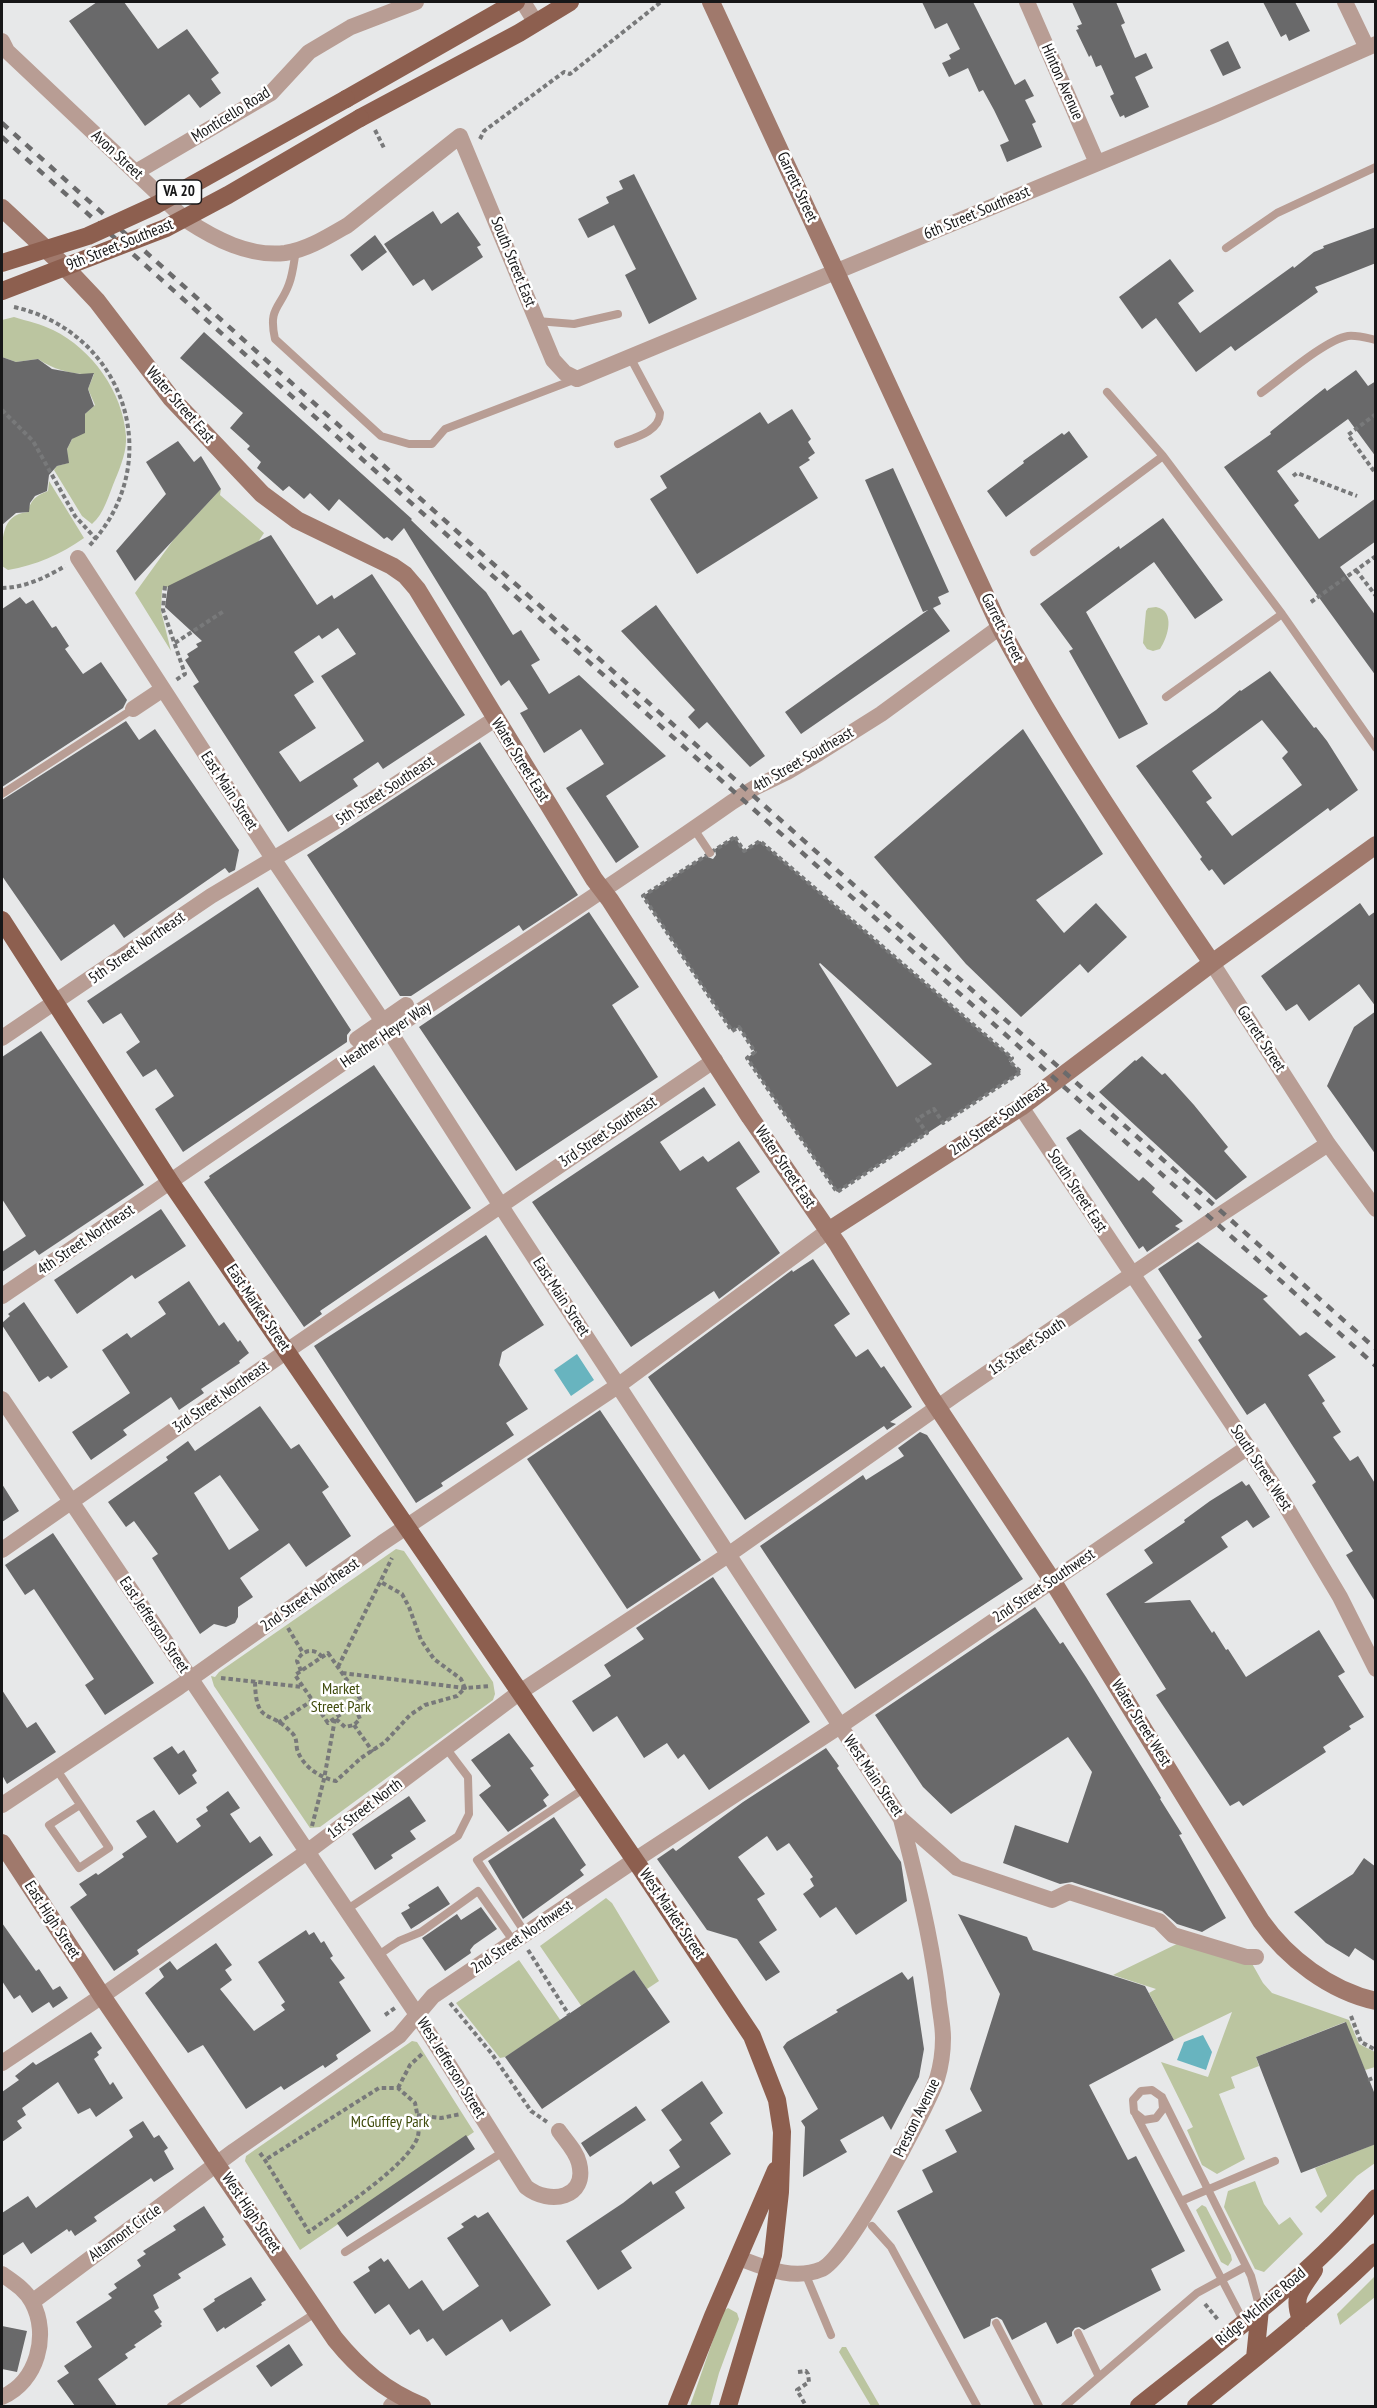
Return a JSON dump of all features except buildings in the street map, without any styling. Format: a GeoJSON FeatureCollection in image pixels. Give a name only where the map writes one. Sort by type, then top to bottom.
{"type":"FeatureCollection","features":[{"type":"Feature","properties":{"kind":"main road","name":"9th Street Southeast"},"geometry":{"type":"LineString","coordinates":[[2,263],[88,236],[156,206],[516,2]]}},
{"type":"Feature","properties":{"kind":"main road","name":"VA 20"},"geometry":{"type":"LineString","coordinates":[[366,123],[570,2]]}},
{"type":"Feature","properties":{"kind":"main road","name":"9th Street Southeast"},"geometry":{"type":"LineString","coordinates":[[4,298],[166,228],[366,123]]}},
{"type":"Feature","properties":{"kind":"main road","name":"East Market Street"},"geometry":{"type":"LineString","coordinates":[[2,920],[171,1183],[520,1692]]}},
{"type":"Feature","properties":{"kind":"main road","name":"West Market Street"},"geometry":{"type":"LineString","coordinates":[[520,1692],[752,2036],[766,2068],[777,2100],[782,2132],[780,2192],[769,2269]]}},
{"type":"Feature","properties":{"kind":"main road","name":"West Market Street"},"geometry":{"type":"LineString","coordinates":[[739,2258],[782,2154]]}},
{"type":"Feature","properties":{"kind":"main road","name":"Ridge McIntire Road"},"geometry":{"type":"LineString","coordinates":[[1139,2406],[1260,2309],[1326,2251],[1376,2198]]}},
{"type":"Feature","properties":{"kind":"main road"},"geometry":{"type":"LineString","coordinates":[[1301,2320],[1296,2306],[1297,2296],[1326,2251]]}},
{"type":"Feature","properties":{"kind":"main road"},"geometry":{"type":"LineString","coordinates":[[1196,2406],[1346,2282],[1376,2252]]}},
{"type":"Feature","properties":{"kind":"main road"},"geometry":{"type":"LineString","coordinates":[[677,2406],[739,2258]]}},
{"type":"Feature","properties":{"kind":"main road"},"geometry":{"type":"LineString","coordinates":[[728,2406],[769,2269]]}},
{"type":"Feature","properties":{"kind":"main road"},"geometry":{"type":"LineString","coordinates":[[1255,2358],[1260,2309]]}},
{"type":"Feature","properties":{"kind":"street","name":"Monticello Road"},"geometry":{"type":"LineString","coordinates":[[136,172],[271,93],[309,52],[351,27],[416,2]]}},
{"type":"Feature","properties":{"kind":"street"},"geometry":{"type":"LineString","coordinates":[[523,2],[536,23]]}},
{"type":"Feature","properties":{"kind":"street","name":"Garrett Street"},"geometry":{"type":"LineString","coordinates":[[711,2],[1000,627],[1050,716],[1142,861],[1212,963],[1328,1144],[1375,1209]]}},
{"type":"Feature","properties":{"kind":"street","name":"Hinton Avenue"},"geometry":{"type":"LineString","coordinates":[[1026,2],[1097,163]]}},
{"type":"Feature","properties":{"kind":"street"},"geometry":{"type":"LineString","coordinates":[[1345,2],[1371,46]]}},
{"type":"Feature","properties":{"kind":"street","name":"Avon Street"},"geometry":{"type":"LineString","coordinates":[[2,41],[7,51],[186,220],[208,235],[232,245],[258,251],[284,253],[323,240],[348,225],[460,136]]}},
{"type":"Feature","properties":{"kind":"street","name":"6th Street Southeast"},"geometry":{"type":"LineString","coordinates":[[577,379],[1216,114],[1371,46]]}},
{"type":"Feature","properties":{"kind":"street","name":"South Street East"},"geometry":{"type":"LineString","coordinates":[[460,136],[556,366],[577,379]]}},
{"type":"Feature","properties":{"kind":"street","name":"Water Street East"},"geometry":{"type":"LineString","coordinates":[[2,208],[98,301],[171,398],[262,494],[297,520],[392,566],[405,575],[417,590],[594,879],[715,1060],[750,1117],[828,1231],[937,1408]]}},
{"type":"Feature","properties":{"kind":"street","name":"East Main Street"},"geometry":{"type":"LineString","coordinates":[[78,558],[274,860],[389,1031],[728,1555]]}},
{"type":"Feature","properties":{"kind":"street","name":"4th Street Southeast"},"geometry":{"type":"LineString","coordinates":[[603,890],[756,787],[787,772],[881,714],[1000,627]]}},
{"type":"Feature","properties":{"kind":"street"},"geometry":{"type":"LineString","coordinates":[[133,709],[163,689]]}},
{"type":"Feature","properties":{"kind":"street","name":"5th Street Southeast"},"geometry":{"type":"LineString","coordinates":[[274,860],[381,794],[495,719]]}},
{"type":"Feature","properties":{"kind":"street","name":"2nd Street Southeast"},"geometry":{"type":"LineString","coordinates":[[619,1385],[828,1231],[1021,1107],[1212,963],[1376,845]]}},
{"type":"Feature","properties":{"kind":"street","name":"5th Street Northeast"},"geometry":{"type":"LineString","coordinates":[[2,1038],[211,896],[274,860]]}},
{"type":"Feature","properties":{"kind":"street","name":"Heather Heyer Way"},"geometry":{"type":"LineString","coordinates":[[171,1183],[389,1031],[603,890]]}},
{"type":"Feature","properties":{"kind":"street"},"geometry":{"type":"LineString","coordinates":[[369,1058],[406,1005]]}},
{"type":"Feature","properties":{"kind":"street"},"geometry":{"type":"LineString","coordinates":[[357,1039],[417,1024]]}},
{"type":"Feature","properties":{"kind":"street","name":"3rd Street Southeast"},"geometry":{"type":"LineString","coordinates":[[501,1206],[715,1060]]}},
{"type":"Feature","properties":{"kind":"street","name":"South Street East"},"geometry":{"type":"LineString","coordinates":[[1021,1107],[1133,1275]]}},
{"type":"Feature","properties":{"kind":"street","name":"1st Street South"},"geometry":{"type":"LineString","coordinates":[[728,1555],[937,1408],[1212,1220],[1328,1144]]}},
{"type":"Feature","properties":{"kind":"street","name":"4th Street Northeast"},"geometry":{"type":"LineString","coordinates":[[2,1296],[171,1183]]}},
{"type":"Feature","properties":{"kind":"street","name":"3rd Street Northeast"},"geometry":{"type":"LineString","coordinates":[[2,1550],[287,1351],[501,1206]]}},
{"type":"Feature","properties":{"kind":"street","name":"South Street West"},"geometry":{"type":"LineString","coordinates":[[1133,1275],[1248,1447],[1340,1597],[1376,1670]]}},
{"type":"Feature","properties":{"kind":"street","name":"2nd Street Northeast"},"geometry":{"type":"LineString","coordinates":[[2,1805],[191,1679],[406,1528],[619,1385]]}},
{"type":"Feature","properties":{"kind":"street","name":"East Jefferson Street"},"geometry":{"type":"LineString","coordinates":[[2,1399],[307,1852]]}},
{"type":"Feature","properties":{"kind":"street","name":"Water Street West"},"geometry":{"type":"LineString","coordinates":[[937,1408],[1052,1580],[1273,1937],[1284,1950],[1333,1984],[1359,1997],[1376,2001]]}},
{"type":"Feature","properties":{"kind":"street","name":"2nd Street Southwest"},"geometry":{"type":"LineString","coordinates":[[840,1726],[1248,1447]]}},
{"type":"Feature","properties":{"kind":"street","name":"1st Street North"},"geometry":{"type":"LineString","coordinates":[[2,2063],[307,1852],[520,1692],[728,1555]]}},
{"type":"Feature","properties":{"kind":"street","name":"West Main Street"},"geometry":{"type":"LineString","coordinates":[[728,1555],[901,1819],[957,1868],[1052,1900],[1069,1893],[1159,1922],[1173,1935],[1246,1957],[1256,1957]]}},
{"type":"Feature","properties":{"kind":"street","name":"2nd Street Northwest"},"geometry":{"type":"LineString","coordinates":[[218,2165],[252,2138],[399,2036],[433,1996],[522,1942],[635,1860],[840,1726]]}},
{"type":"Feature","properties":{"kind":"street","name":"Preston Avenue"},"geometry":{"type":"LineString","coordinates":[[739,2258],[788,2274],[805,2273],[824,2268],[841,2252],[896,2162],[936,2080],[942,2059],[943,2037],[932,1950],[921,1892],[901,1819]]}},
{"type":"Feature","properties":{"kind":"street","name":"East High Street"},"geometry":{"type":"LineString","coordinates":[[2,1843],[102,1996]]}},
{"type":"Feature","properties":{"kind":"street","name":"West Jefferson Street"},"geometry":{"type":"LineString","coordinates":[[307,1852],[418,2016],[526,2187],[536,2194],[554,2199],[562,2197],[577,2184],[580,2175],[575,2154],[560,2131]]}},
{"type":"Feature","properties":{"kind":"street","name":"West High Street"},"geometry":{"type":"LineString","coordinates":[[102,1996],[335,2339],[354,2362],[396,2402],[422,2406]]}},
{"type":"Feature","properties":{"kind":"street","name":"Altamont Circle"},"geometry":{"type":"LineString","coordinates":[[32,2302],[218,2165]]}},
{"type":"Feature","properties":{"kind":"street"},"geometry":{"type":"LineString","coordinates":[[2,2274],[18,2284],[32,2302],[39,2322],[40,2343],[35,2363],[23,2381],[2,2397]]}},
{"type":"Feature","properties":{"kind":"lane"},"geometry":{"type":"LineString","coordinates":[[1226,248],[1277,213],[1376,167]]}},
{"type":"Feature","properties":{"kind":"lane"},"geometry":{"type":"LineString","coordinates":[[296,250],[289,285],[277,305],[271,322],[275,339],[381,436],[409,444],[432,444],[445,429],[577,379]]}},
{"type":"Feature","properties":{"kind":"lane"},"geometry":{"type":"LineString","coordinates":[[537,321],[569,325],[618,314]]}},
{"type":"Feature","properties":{"kind":"lane"},"geometry":{"type":"LineString","coordinates":[[1262,393],[1332,341],[1348,336],[1376,340]]}},
{"type":"Feature","properties":{"kind":"lane"},"geometry":{"type":"LineString","coordinates":[[618,444],[655,428],[660,420],[660,413],[630,357]]}},
{"type":"Feature","properties":{"kind":"lane"},"geometry":{"type":"LineString","coordinates":[[1107,392],[1163,456],[1282,614],[1376,748]]}},
{"type":"Feature","properties":{"kind":"lane"},"geometry":{"type":"LineString","coordinates":[[1034,552],[1163,456]]}},
{"type":"Feature","properties":{"kind":"lane"},"geometry":{"type":"LineString","coordinates":[[1166,697],[1282,614]]}},
{"type":"Feature","properties":{"kind":"lane"},"geometry":{"type":"LineString","coordinates":[[2,794],[133,709]]}},
{"type":"Feature","properties":{"kind":"lane"},"geometry":{"type":"LineString","coordinates":[[694,829],[710,853]]}},
{"type":"Feature","properties":{"kind":"lane"},"geometry":{"type":"LineString","coordinates":[[346,1910],[458,1836],[463,1829],[469,1814],[468,1777],[446,1748]]}},
{"type":"Feature","properties":{"kind":"lane"},"geometry":{"type":"LineString","coordinates":[[57,1770],[109,1848],[79,1868],[50,1825],[80,1805]]}},
{"type":"Feature","properties":{"kind":"lane"},"geometry":{"type":"LineString","coordinates":[[522,1942],[477,1860],[586,1787]]}},
{"type":"Feature","properties":{"kind":"lane"},"geometry":{"type":"LineString","coordinates":[[377,1956],[399,1941],[421,1932],[478,1891],[522,1942]]}},
{"type":"Feature","properties":{"kind":"lane"},"geometry":{"type":"LineString","coordinates":[[1244,2322],[1134,2112],[1133,2100],[1141,2091],[1152,2090],[1162,2097],[1251,2276],[1260,2309]]}},
{"type":"Feature","properties":{"kind":"lane"},"geometry":{"type":"LineString","coordinates":[[1134,2112],[1144,2120],[1156,2118],[1163,2109],[1162,2097]]}},
{"type":"Feature","properties":{"kind":"lane"},"geometry":{"type":"LineString","coordinates":[[345,2252],[503,2152]]}},
{"type":"Feature","properties":{"kind":"lane"},"geometry":{"type":"LineString","coordinates":[[1181,2201],[1275,2161]]}},
{"type":"Feature","properties":{"kind":"lane"},"geometry":{"type":"LineString","coordinates":[[872,2226],[891,2247],[977,2406]]}},
{"type":"Feature","properties":{"kind":"lane"},"geometry":{"type":"LineString","coordinates":[[1065,2406],[1197,2293],[1245,2267]]}},
{"type":"Feature","properties":{"kind":"lane"},"geometry":{"type":"LineString","coordinates":[[805,2273],[831,2335]]}},
{"type":"Feature","properties":{"kind":"lane"},"geometry":{"type":"LineString","coordinates":[[171,2406],[317,2312]]}},
{"type":"Feature","properties":{"kind":"lane"},"geometry":{"type":"LineString","coordinates":[[996,2323],[1039,2406]]}},
{"type":"Feature","properties":{"kind":"lane"},"geometry":{"type":"LineString","coordinates":[[1078,2333],[1099,2377]]}},
{"type":"Feature","properties":{"kind":"path"},"geometry":{"type":"LineString","coordinates":[[479,140],[484,131],[564,72],[570,74],[661,2]]}},
{"type":"Feature","properties":{"kind":"path"},"geometry":{"type":"LineString","coordinates":[[366,123],[384,148]]}},
{"type":"Feature","properties":{"kind":"path"},"geometry":{"type":"LineString","coordinates":[[2,588],[45,578],[78,558],[96,539],[106,528],[124,490],[131,450],[125,409],[109,371],[82,340],[47,318],[4,298]]}},
{"type":"Feature","properties":{"kind":"path"},"geometry":{"type":"LineString","coordinates":[[2,411],[33,441],[75,516],[96,539]]}},
{"type":"Feature","properties":{"kind":"path"},"geometry":{"type":"LineString","coordinates":[[1376,414],[1348,435],[1376,474]]}},
{"type":"Feature","properties":{"kind":"path"},"geometry":{"type":"LineString","coordinates":[[1293,476],[1297,473],[1357,496]]}},
{"type":"Feature","properties":{"kind":"path"},"geometry":{"type":"LineString","coordinates":[[1311,602],[1376,556]]}},
{"type":"Feature","properties":{"kind":"path"},"geometry":{"type":"LineString","coordinates":[[1356,570],[1376,596]]}},
{"type":"Feature","properties":{"kind":"path"},"geometry":{"type":"LineString","coordinates":[[163,689],[185,674],[164,610],[165,586]]}},
{"type":"Feature","properties":{"kind":"path"},"geometry":{"type":"LineString","coordinates":[[175,644],[224,611]]}},
{"type":"Feature","properties":{"kind":"path"},"geometry":{"type":"LineString","coordinates":[[735,837],[744,851],[760,841],[1012,1058],[1009,1061],[1021,1072],[943,1123],[934,1109],[917,1119],[927,1133],[837,1192],[747,1058],[756,1052],[739,1027],[732,1031],[644,896],[710,853],[735,837]]}},
{"type":"Feature","properties":{"kind":"path"},"geometry":{"type":"LineString","coordinates":[[338,1667],[387,1567]]}},
{"type":"Feature","properties":{"kind":"path"},"geometry":{"type":"LineString","coordinates":[[379,1581],[402,1594],[421,1640],[434,1659],[461,1679],[465,1688]]}},
{"type":"Feature","properties":{"kind":"path"},"geometry":{"type":"LineString","coordinates":[[280,1616],[303,1653]]}},
{"type":"Feature","properties":{"kind":"path"},"geometry":{"type":"LineString","coordinates":[[301,1671],[297,1661],[303,1653],[310,1650],[322,1657]]}},
{"type":"Feature","properties":{"kind":"path"},"geometry":{"type":"LineString","coordinates":[[328,1653],[361,1700],[328,1723],[295,1675],[322,1657],[328,1653]]}},
{"type":"Feature","properties":{"kind":"path"},"geometry":{"type":"LineString","coordinates":[[342,1673],[465,1688],[490,1686]]}},
{"type":"Feature","properties":{"kind":"path"},"geometry":{"type":"LineString","coordinates":[[211,1676],[303,1687]]}},
{"type":"Feature","properties":{"kind":"path"},"geometry":{"type":"LineString","coordinates":[[255,1682],[256,1701],[261,1713],[291,1731],[297,1740],[297,1750],[304,1761],[324,1779],[336,1780],[355,1763],[373,1752],[410,1716],[425,1705],[457,1696],[465,1688]]}},
{"type":"Feature","properties":{"kind":"path"},"geometry":{"type":"LineString","coordinates":[[278,1723],[313,1700]]}},
{"type":"Feature","properties":{"kind":"path"},"geometry":{"type":"LineString","coordinates":[[335,1718],[345,1727],[354,1725],[360,1719],[354,1705]]}},
{"type":"Feature","properties":{"kind":"path"},"geometry":{"type":"LineString","coordinates":[[312,1828],[335,1718]]}},
{"type":"Feature","properties":{"kind":"path"},"geometry":{"type":"LineString","coordinates":[[354,1725],[373,1752]]}},
{"type":"Feature","properties":{"kind":"path"},"geometry":{"type":"LineString","coordinates":[[522,1942],[569,2015]]}},
{"type":"Feature","properties":{"kind":"path"},"geometry":{"type":"LineString","coordinates":[[449,2002],[492,2054],[531,2111],[560,2131]]}},
{"type":"Feature","properties":{"kind":"path"},"geometry":{"type":"LineString","coordinates":[[1351,2016],[1361,2042],[1376,2050]]}},
{"type":"Feature","properties":{"kind":"path"},"geometry":{"type":"LineString","coordinates":[[398,2088],[410,2065],[425,2052]]}},
{"type":"Feature","properties":{"kind":"path"},"geometry":{"type":"LineString","coordinates":[[1368,2080],[1376,2077]]}},
{"type":"Feature","properties":{"kind":"path"},"geometry":{"type":"LineString","coordinates":[[252,2138],[265,2160],[309,2232],[402,2161],[417,2140],[415,2103],[398,2088],[379,2088],[265,2160]]}},
{"type":"Feature","properties":{"kind":"path"},"geometry":{"type":"LineString","coordinates":[[417,2115],[450,2117],[464,2112]]}},
{"type":"Feature","properties":{"kind":"path"},"geometry":{"type":"LineString","coordinates":[[1203,2301],[1219,2321]]}},
{"type":"Feature","properties":{"kind":"path"},"geometry":{"type":"LineString","coordinates":[[798,2372],[806,2371],[809,2378],[809,2382],[797,2390],[806,2406]]}},
{"type":"Feature","properties":{"kind":"green space"},"geometry":{"type":"Polygon","coordinates":[[[14,317],[53,330],[80,348],[103,374],[119,404],[126,436],[125,452],[106,504],[92,524],[82,516],[54,470],[57,466],[68,463],[67,449],[85,414],[95,405],[88,389],[94,374],[64,371],[38,359],[16,362],[2,357],[2,320],[14,317]]]}},
{"type":"Feature","properties":{"kind":"green space"},"geometry":{"type":"Polygon","coordinates":[[[49,481],[84,538],[48,558],[8,570],[2,566],[4,530],[12,518],[28,512],[35,498],[48,491],[49,481]]]}},
{"type":"Feature","properties":{"kind":"green space"},"geometry":{"type":"Polygon","coordinates":[[[221,489],[220,495],[264,533],[258,542],[162,590],[161,611],[171,651],[135,593],[174,539],[221,489]]]}},
{"type":"Feature","properties":{"kind":"green space"},"geometry":{"type":"Polygon","coordinates":[[[1148,608],[1162,609],[1166,614],[1168,631],[1160,649],[1153,651],[1147,649],[1143,643],[1146,611],[1148,608]]]}},
{"type":"Feature","properties":{"kind":"green space","name":"Market Street Park"},"geometry":{"type":"Polygon","coordinates":[[[396,1549],[404,1551],[493,1682],[495,1694],[493,1700],[320,1827],[310,1828],[214,1686],[211,1676],[215,1677],[396,1549]]]}},
{"type":"Feature","properties":{"kind":"green space"},"geometry":{"type":"Polygon","coordinates":[[[606,1898],[612,1903],[659,1981],[647,1989],[634,1970],[582,2007],[540,1946],[606,1898]]]}},
{"type":"Feature","properties":{"kind":"green space"},"geometry":{"type":"Polygon","coordinates":[[[1185,1940],[1250,1960],[1263,1983],[1272,1993],[1349,2020],[1359,2044],[1375,2052],[1375,2067],[1365,2070],[1345,2022],[1256,2057],[1259,2066],[1231,2077],[1235,2088],[1219,2094],[1245,2159],[1217,2174],[1202,2165],[1187,2130],[1193,2127],[1161,2062],[1208,2077],[1232,2012],[1174,2040],[1149,1993],[1156,1989],[1113,1975],[1185,1940]]]}},
{"type":"Feature","properties":{"kind":"green space"},"geometry":{"type":"Polygon","coordinates":[[[519,1960],[561,2021],[500,2058],[456,2003],[519,1960]]]}},
{"type":"Feature","properties":{"kind":"green space","name":"McGuffey Park"},"geometry":{"type":"Polygon","coordinates":[[[412,2041],[417,2042],[474,2132],[300,2250],[245,2161],[246,2156],[412,2041]]]}},
{"type":"Feature","properties":{"kind":"green space"},"geometry":{"type":"Polygon","coordinates":[[[1375,2144],[1375,2163],[1357,2176],[1321,2213],[1315,2207],[1327,2196],[1315,2168],[1375,2144]]]}},
{"type":"Feature","properties":{"kind":"green space"},"geometry":{"type":"Polygon","coordinates":[[[1255,2181],[1264,2204],[1279,2225],[1290,2217],[1303,2234],[1264,2272],[1255,2269],[1224,2207],[1228,2191],[1255,2181]]]}},
{"type":"Feature","properties":{"kind":"green space"},"geometry":{"type":"Polygon","coordinates":[[[1202,2205],[1206,2207],[1231,2255],[1232,2260],[1228,2266],[1221,2262],[1196,2210],[1202,2205]]]}},
{"type":"Feature","properties":{"kind":"green space"},"geometry":{"type":"Polygon","coordinates":[[[1375,2276],[1375,2297],[1340,2325],[1337,2314],[1375,2276]]]}},
{"type":"Feature","properties":{"kind":"green space"},"geometry":{"type":"Polygon","coordinates":[[[728,2308],[737,2313],[739,2319],[719,2373],[710,2406],[690,2406],[723,2311],[728,2308]]]}},
{"type":"Feature","properties":{"kind":"green space"},"geometry":{"type":"Polygon","coordinates":[[[842,2347],[846,2347],[880,2406],[871,2406],[839,2352],[842,2347]]]}},
{"type":"Feature","properties":{"kind":"water"},"geometry":{"type":"Polygon","coordinates":[[[577,1354],[594,1380],[571,1396],[554,1370],[577,1354]]]}},
{"type":"Feature","properties":{"kind":"water"},"geometry":{"type":"Polygon","coordinates":[[[1203,2035],[1212,2052],[1206,2070],[1177,2060],[1184,2042],[1203,2035]]]}},
{"type":"Feature","properties":{"kind":"railway"},"geometry":{"type":"LineString","coordinates":[[2,123],[578,640],[1376,1349]]}},
{"type":"Feature","properties":{"kind":"railway"},"geometry":{"type":"LineString","coordinates":[[2,137],[1376,1366]]}}]}
